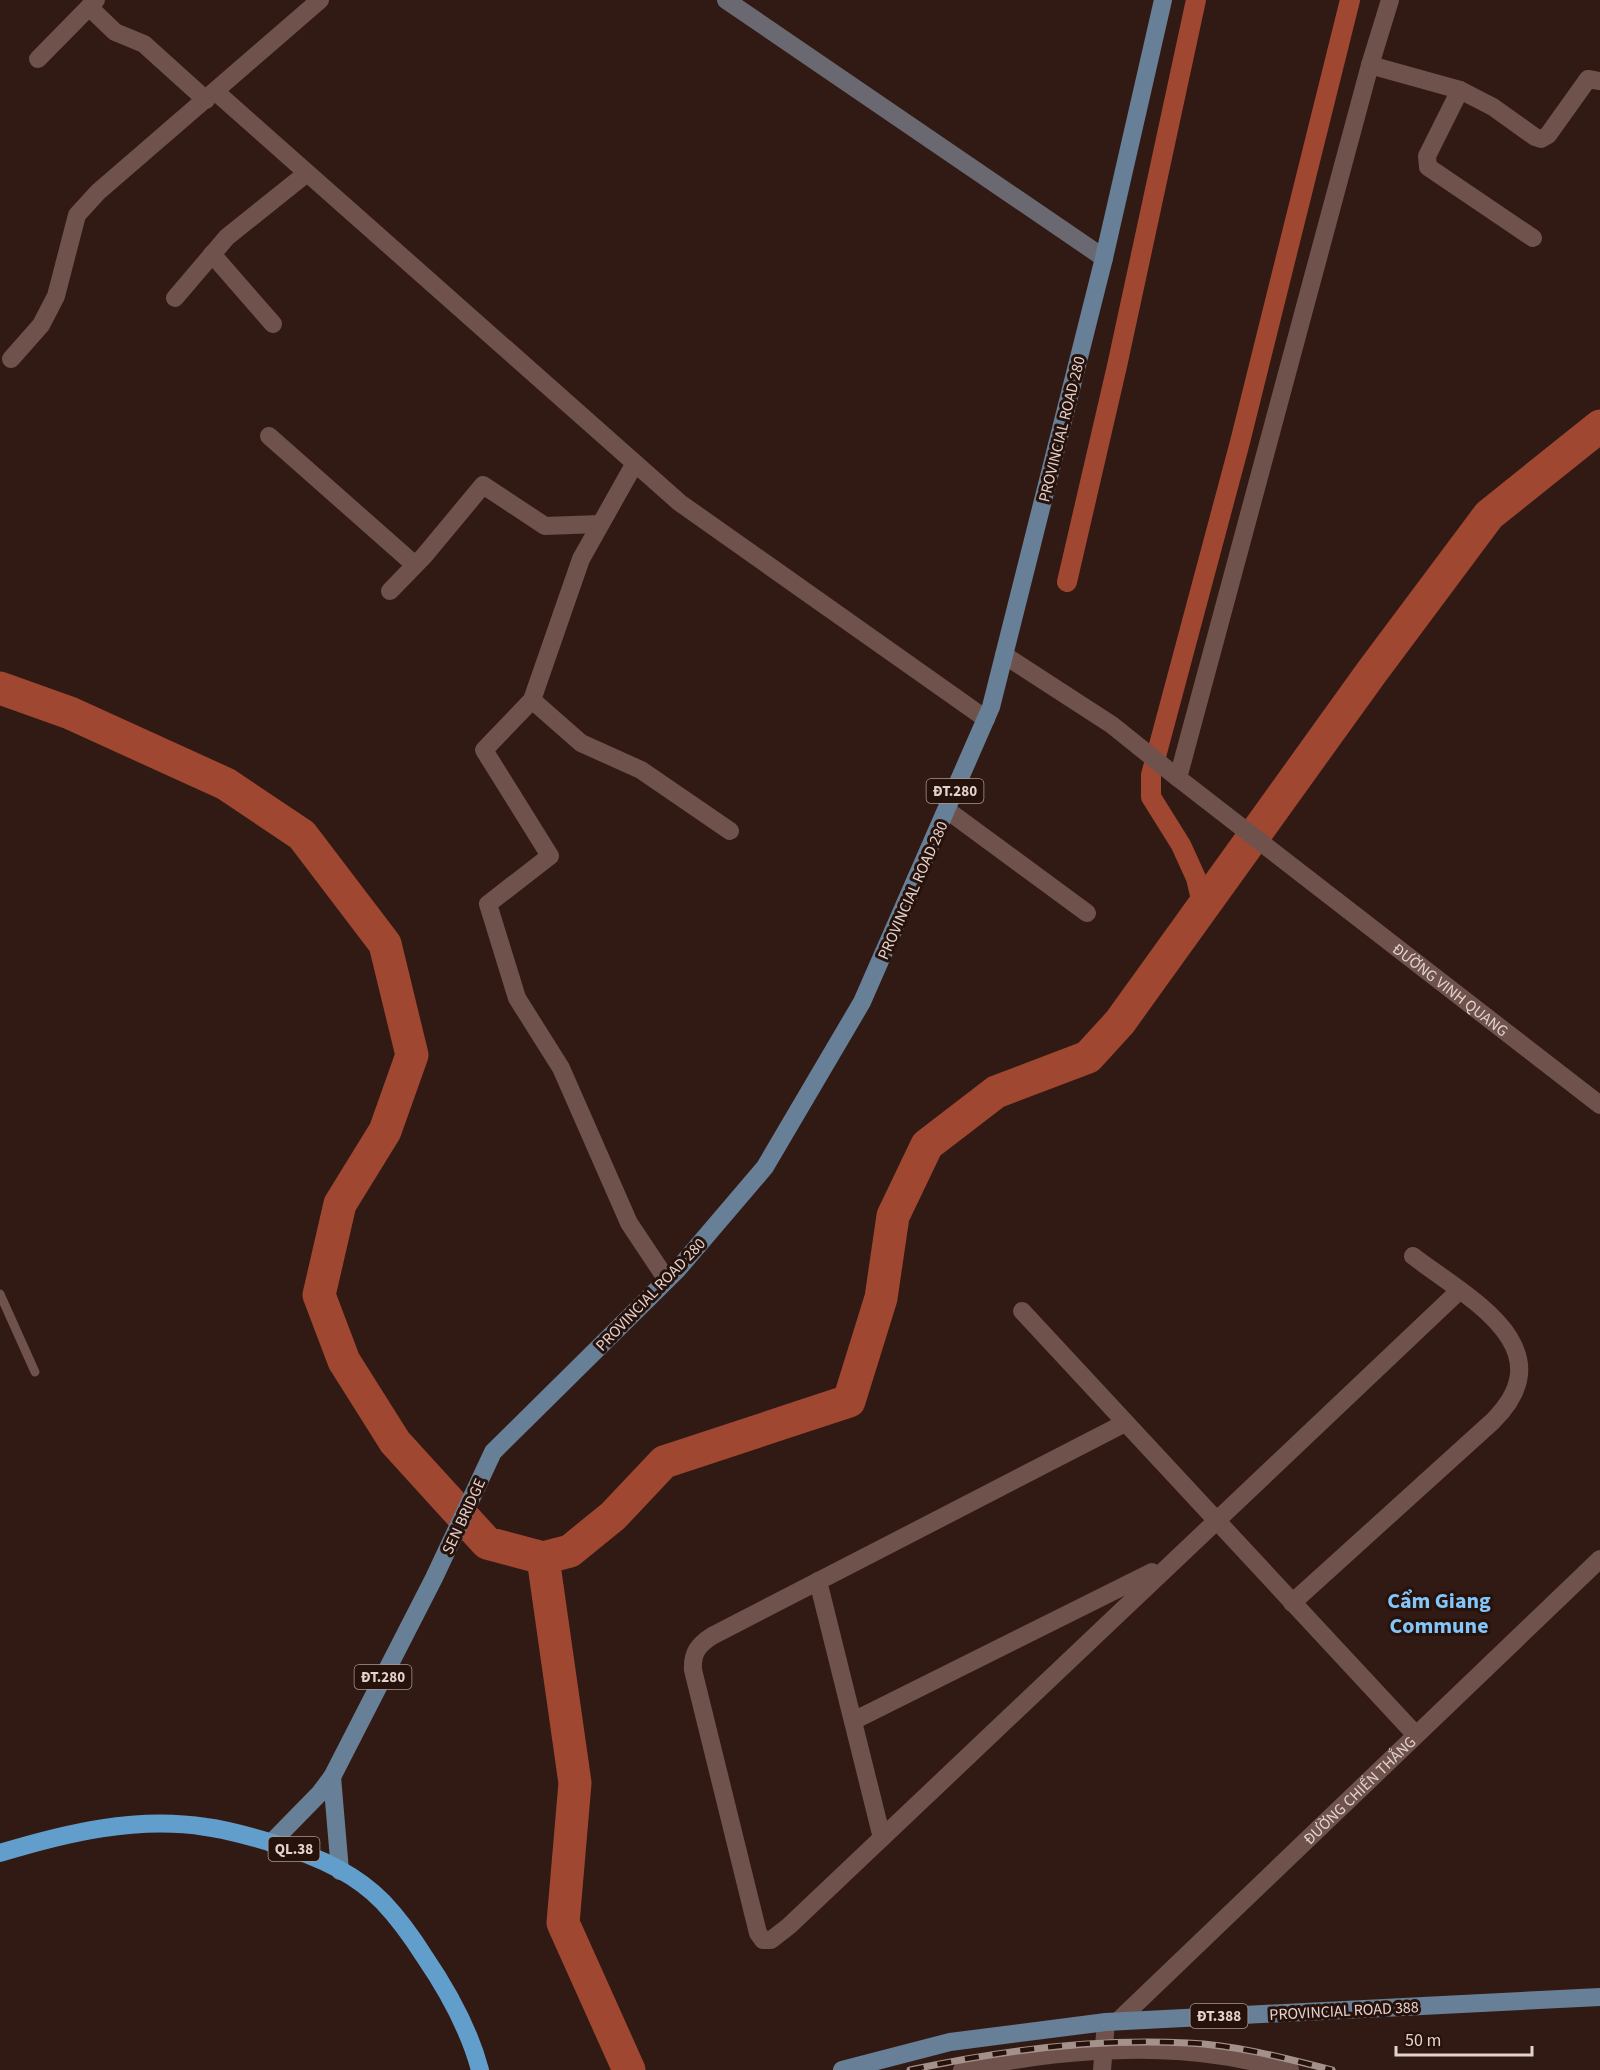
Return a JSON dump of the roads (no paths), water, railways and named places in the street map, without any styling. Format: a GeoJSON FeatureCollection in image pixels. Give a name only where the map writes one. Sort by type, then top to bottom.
{"type":"FeatureCollection","features":[{"type":"Feature","properties":{"kind":"highway","name":"QL.38"},"geometry":{"type":"LineString","coordinates":[[0,1853],[55,1838],[140,1824],[206,1827],[307,1853],[340,1871],[382,1901],[406,1929],[438,1977],[472,2042],[480,2070]]}},
{"type":"Feature","properties":{"kind":"main road","name":"PROVINCIAL ROAD 280"},"geometry":{"type":"LineString","coordinates":[[492,1454],[667,1280],[765,1167],[862,1002],[986,719],[1104,258],[1163,0]]}},
{"type":"Feature","properties":{"kind":"main road","name":"SEN BRIDGE"},"geometry":{"type":"LineString","coordinates":[[332,1777],[434,1578],[492,1454]]}},
{"type":"Feature","properties":{"kind":"main road","name":"ĐT.280"},"geometry":{"type":"LineString","coordinates":[[271,1843],[320,1793],[332,1777]]}},
{"type":"Feature","properties":{"kind":"main road"},"geometry":{"type":"LineString","coordinates":[[332,1777],[340,1871]]}},
{"type":"Feature","properties":{"kind":"main road","name":"PROVINCIAL ROAD 388"},"geometry":{"type":"LineString","coordinates":[[842,2070],[950,2042],[1112,2022],[1600,1997]]}},
{"type":"Feature","properties":{"kind":"street"},"geometry":{"type":"LineString","coordinates":[[11,359],[41,325],[56,296],[77,215],[98,192],[320,0]]}},
{"type":"Feature","properties":{"kind":"street"},"geometry":{"type":"LineString","coordinates":[[726,0],[1104,258]]}},
{"type":"Feature","properties":{"kind":"street"},"geometry":{"type":"LineString","coordinates":[[1178,778],[1370,65],[1390,0]]}},
{"type":"Feature","properties":{"kind":"street"},"geometry":{"type":"LineString","coordinates":[[38,59],[93,4],[115,32],[144,44],[307,173],[680,503],[986,719]]}},
{"type":"Feature","properties":{"kind":"street"},"geometry":{"type":"LineString","coordinates":[[1370,65],[1460,90],[1493,107],[1541,139],[1548,135],[1588,79],[1597,78],[1600,81]]}},
{"type":"Feature","properties":{"kind":"street"},"geometry":{"type":"LineString","coordinates":[[1460,90],[1428,156],[1428,168],[1533,238]]}},
{"type":"Feature","properties":{"kind":"street"},"geometry":{"type":"LineString","coordinates":[[175,298],[212,254],[243,223],[307,173]]}},
{"type":"Feature","properties":{"kind":"street"},"geometry":{"type":"LineString","coordinates":[[212,254],[273,324]]}},
{"type":"Feature","properties":{"kind":"street"},"geometry":{"type":"LineString","coordinates":[[270,436],[415,565]]}},
{"type":"Feature","properties":{"kind":"street"},"geometry":{"type":"LineString","coordinates":[[635,463],[581,559],[532,700],[484,750],[550,856],[488,904],[517,998],[561,1068],[629,1223],[667,1280]]}},
{"type":"Feature","properties":{"kind":"street"},"geometry":{"type":"LineString","coordinates":[[390,591],[483,485],[545,526],[599,524]]}},
{"type":"Feature","properties":{"kind":"street","name":"ĐƯỜNG VINH QUANG"},"geometry":{"type":"LineString","coordinates":[[1004,655],[1112,725],[1300,874],[1600,1105]]}},
{"type":"Feature","properties":{"kind":"street"},"geometry":{"type":"LineString","coordinates":[[532,700],[581,743],[641,770],[730,831]]}},
{"type":"Feature","properties":{"kind":"street"},"geometry":{"type":"LineString","coordinates":[[947,810],[1087,913]]}},
{"type":"Feature","properties":{"kind":"street"},"geometry":{"type":"LineString","coordinates":[[1292,1603],[1493,1421],[1515,1394],[1520,1376],[1519,1362],[1507,1330],[1413,1256]]}},
{"type":"Feature","properties":{"kind":"street"},"geometry":{"type":"LineString","coordinates":[[1125,1423],[702,1642],[693,1658],[703,1713],[758,1933],[763,1940],[771,1940],[789,1926],[1459,1291]]}},
{"type":"Feature","properties":{"kind":"street"},"geometry":{"type":"LineString","coordinates":[[1022,1311],[1415,1734]]}},
{"type":"Feature","properties":{"kind":"street","name":"ĐƯỜNG CHIẾN THẮNG"},"geometry":{"type":"LineString","coordinates":[[1112,2022],[1600,1559]]}},
{"type":"Feature","properties":{"kind":"street"},"geometry":{"type":"LineString","coordinates":[[853,1721],[1171,1563]]}},
{"type":"Feature","properties":{"kind":"street"},"geometry":{"type":"LineString","coordinates":[[818,1581],[882,1838]]}},
{"type":"Feature","properties":{"kind":"street"},"geometry":{"type":"LineString","coordinates":[[1103,2061],[1112,2022]]}},
{"type":"Feature","properties":{"kind":"street"},"geometry":{"type":"LineString","coordinates":[[962,2070],[1030,2057],[1103,2061],[1190,2052],[1224,2056],[1290,2070]]}},
{"type":"Feature","properties":{"kind":"lane"},"geometry":{"type":"LineString","coordinates":[[0,1294],[35,1372]]}},
{"type":"Feature","properties":{"kind":"waterway"},"geometry":{"type":"LineString","coordinates":[[1067,582],[1117,366],[1196,0]]}},
{"type":"Feature","properties":{"kind":"waterway"},"geometry":{"type":"LineString","coordinates":[[1203,908],[1196,878],[1181,845],[1151,797],[1151,775],[1240,442],[1350,0]]}},
{"type":"Feature","properties":{"kind":"waterway"},"geometry":{"type":"LineString","coordinates":[[0,688],[70,713],[226,784],[302,835],[385,944],[412,1055],[385,1131],[340,1204],[319,1295],[344,1361],[395,1442],[487,1543],[543,1558],[570,1551],[613,1516],[664,1462],[849,1401],[881,1298],[893,1216],[927,1145],[996,1092],[1088,1057],[1120,1022],[1371,673],[1489,515],[1600,426]]}},
{"type":"Feature","properties":{"kind":"waterway"},"geometry":{"type":"LineString","coordinates":[[543,1558],[575,1783],[563,1923],[629,2070]]}},
{"type":"Feature","properties":{"kind":"railway"},"geometry":{"type":"LineString","coordinates":[[910,2070],[1014,2051],[1118,2042],[1224,2046],[1332,2070]]}},
{"type":"Feature","properties":{"kind":"district","name":"Cẩm Giang Commune"},"geometry":{"type":"Point","coordinates":[1439,1613]}}]}
